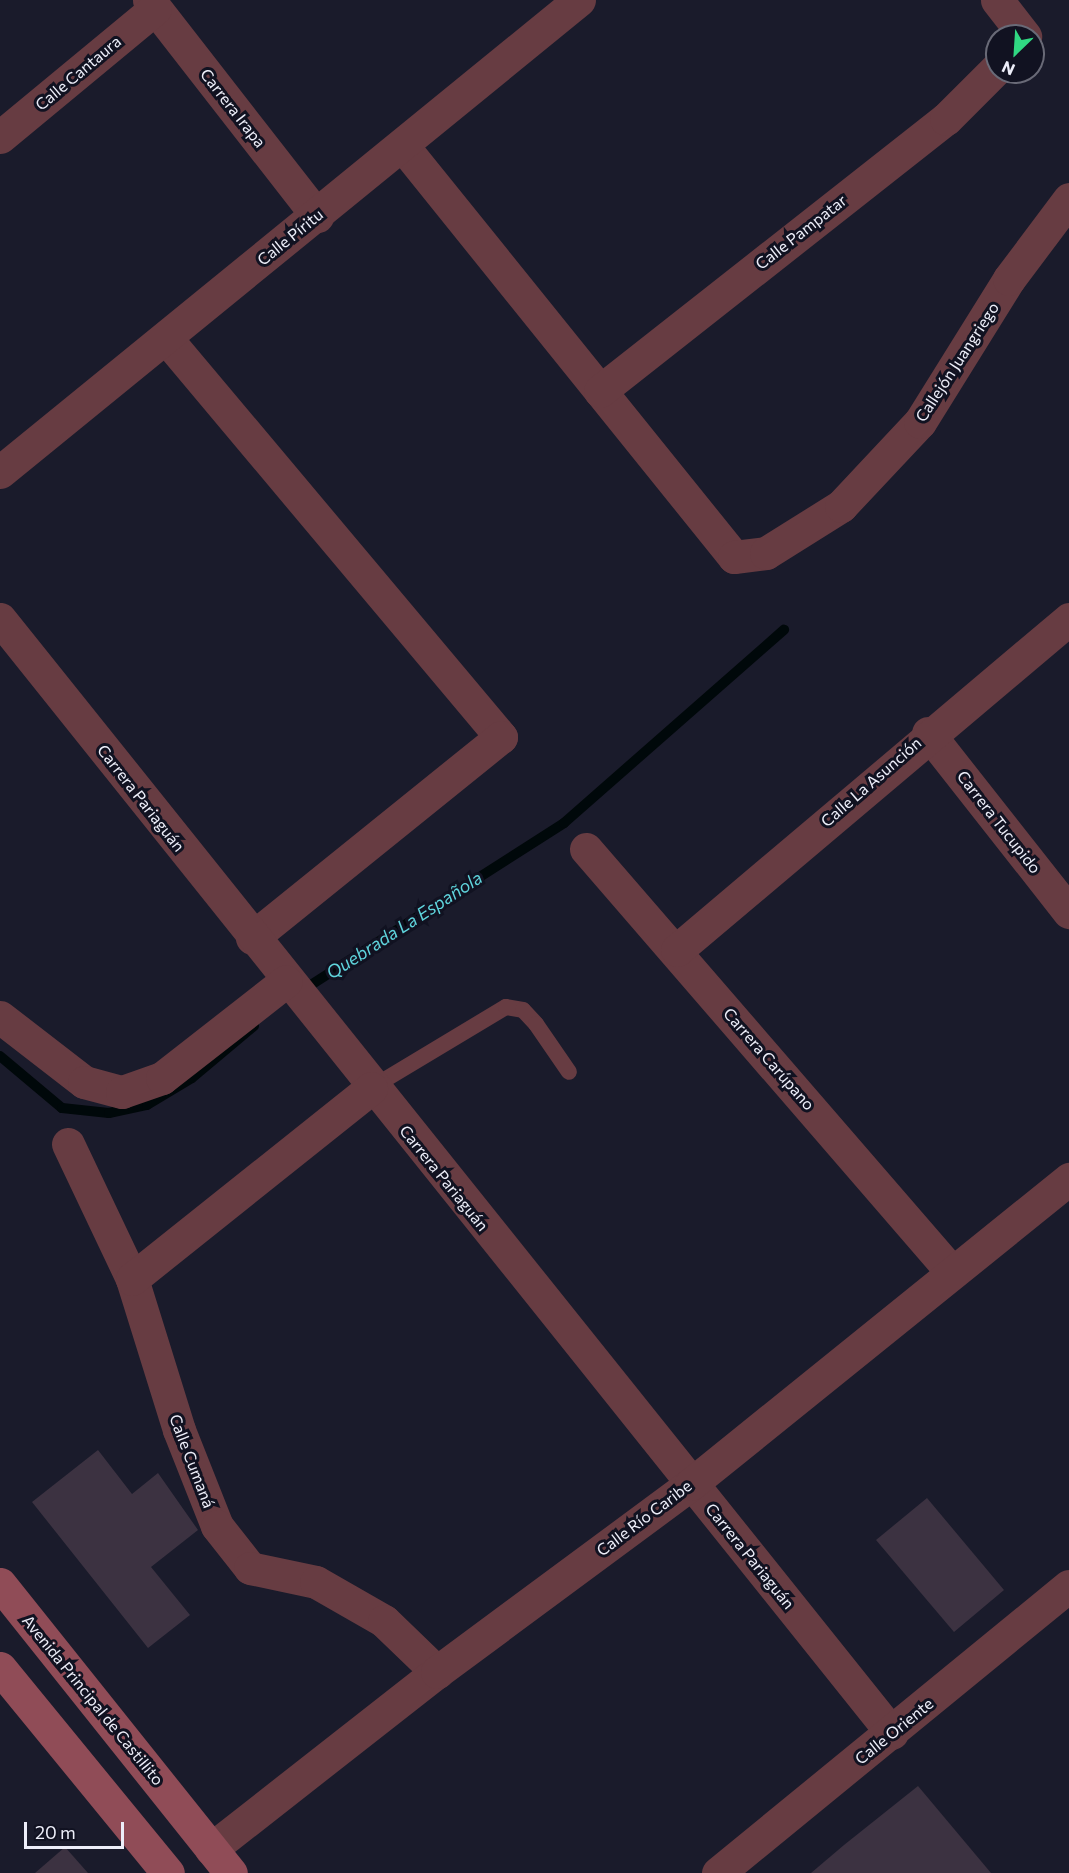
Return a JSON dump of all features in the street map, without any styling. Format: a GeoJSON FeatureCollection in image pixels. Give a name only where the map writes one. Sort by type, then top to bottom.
{"type":"FeatureCollection","features":[{"type":"Feature","properties":{"kind":"main road","name":"Avenida Principal de Castillito"},"geometry":{"type":"LineString","coordinates":[[0,1584],[221,1861]]}},
{"type":"Feature","properties":{"kind":"main road"},"geometry":{"type":"LineString","coordinates":[[0,1668],[168,1873]]}},
{"type":"Feature","properties":{"kind":"street"},"geometry":{"type":"LineString","coordinates":[[997,0],[1015,24]]}},
{"type":"Feature","properties":{"kind":"street","name":"Calle Cantaura"},"geometry":{"type":"LineString","coordinates":[[0,137],[152,4]]}},
{"type":"Feature","properties":{"kind":"street","name":"Carrera Irapa"},"geometry":{"type":"LineString","coordinates":[[152,4],[317,216]]}},
{"type":"Feature","properties":{"kind":"street","name":"Calle Píritu"},"geometry":{"type":"LineString","coordinates":[[0,472],[317,216],[402,145],[561,5]]}},
{"type":"Feature","properties":{"kind":"street","name":"Calle Pampatar"},"geometry":{"type":"LineString","coordinates":[[600,391],[946,119],[985,80]]}},
{"type":"Feature","properties":{"kind":"street"},"geometry":{"type":"LineString","coordinates":[[402,145],[600,391]]}},
{"type":"Feature","properties":{"kind":"street","name":"Callejón Juangriego"},"geometry":{"type":"LineString","coordinates":[[600,391],[734,557],[766,553],[841,506],[920,422],[1009,279],[1069,199]]}},
{"type":"Feature","properties":{"kind":"street"},"geometry":{"type":"LineString","coordinates":[[166,338],[501,737],[252,939]]}},
{"type":"Feature","properties":{"kind":"street","name":"Carrera Pariaguán"},"geometry":{"type":"LineString","coordinates":[[0,619],[371,1088],[892,1733]]}},
{"type":"Feature","properties":{"kind":"street","name":"Calle La Asunción"},"geometry":{"type":"LineString","coordinates":[[677,951],[928,732],[1069,619]]}},
{"type":"Feature","properties":{"kind":"street","name":"Carrera Tucupido"},"geometry":{"type":"LineString","coordinates":[[928,732],[1069,912]]}},
{"type":"Feature","properties":{"kind":"street","name":"Carrera Carúpano"},"geometry":{"type":"LineString","coordinates":[[586,849],[677,951],[951,1271]]}},
{"type":"Feature","properties":{"kind":"street"},"geometry":{"type":"LineString","coordinates":[[0,1017],[84,1083],[122,1092],[162,1078],[287,982]]}},
{"type":"Feature","properties":{"kind":"street"},"geometry":{"type":"LineString","coordinates":[[132,1279],[371,1088]]}},
{"type":"Feature","properties":{"kind":"street","name":"Calle Cumaná"},"geometry":{"type":"LineString","coordinates":[[69,1144],[132,1279],[179,1430],[217,1526],[250,1568],[316,1582],[384,1621],[437,1672]]}},
{"type":"Feature","properties":{"kind":"street","name":"Calle Río Caribe"},"geometry":{"type":"LineString","coordinates":[[221,1861],[437,1672],[691,1484],[951,1271],[1069,1179]]}},
{"type":"Feature","properties":{"kind":"street","name":"Calle Oriente"},"geometry":{"type":"LineString","coordinates":[[718,1873],[1069,1586]]}},
{"type":"Feature","properties":{"kind":"lane"},"geometry":{"type":"LineString","coordinates":[[371,1088],[506,1007],[523,1011],[536,1024],[569,1072]]}},
{"type":"Feature","properties":{"kind":"building"},"geometry":{"type":"Polygon","coordinates":[[[98,1450],[132,1494],[158,1473],[198,1530],[151,1567],[190,1615],[148,1648],[32,1502],[98,1450]]]}},
{"type":"Feature","properties":{"kind":"building"},"geometry":{"type":"Polygon","coordinates":[[[927,1498],[1004,1590],[954,1632],[876,1540],[927,1498]]]}},
{"type":"Feature","properties":{"kind":"building"},"geometry":{"type":"Polygon","coordinates":[[[918,1786],[991,1873],[811,1873],[844,1845],[918,1786]]]}},
{"type":"Feature","properties":{"kind":"building"},"geometry":{"type":"Polygon","coordinates":[[[65,1847],[88,1873],[35,1873],[65,1847]]]}},
{"type":"Feature","properties":{"kind":"waterway","name":"Quebrada La Española"},"geometry":{"type":"LineString","coordinates":[[303,990],[564,823],[784,630]]}},
{"type":"Feature","properties":{"kind":"waterway","name":"Quebrada La Española"},"geometry":{"type":"LineString","coordinates":[[0,1056],[62,1108],[109,1113],[147,1105],[192,1078],[254,1026]]}}]}
